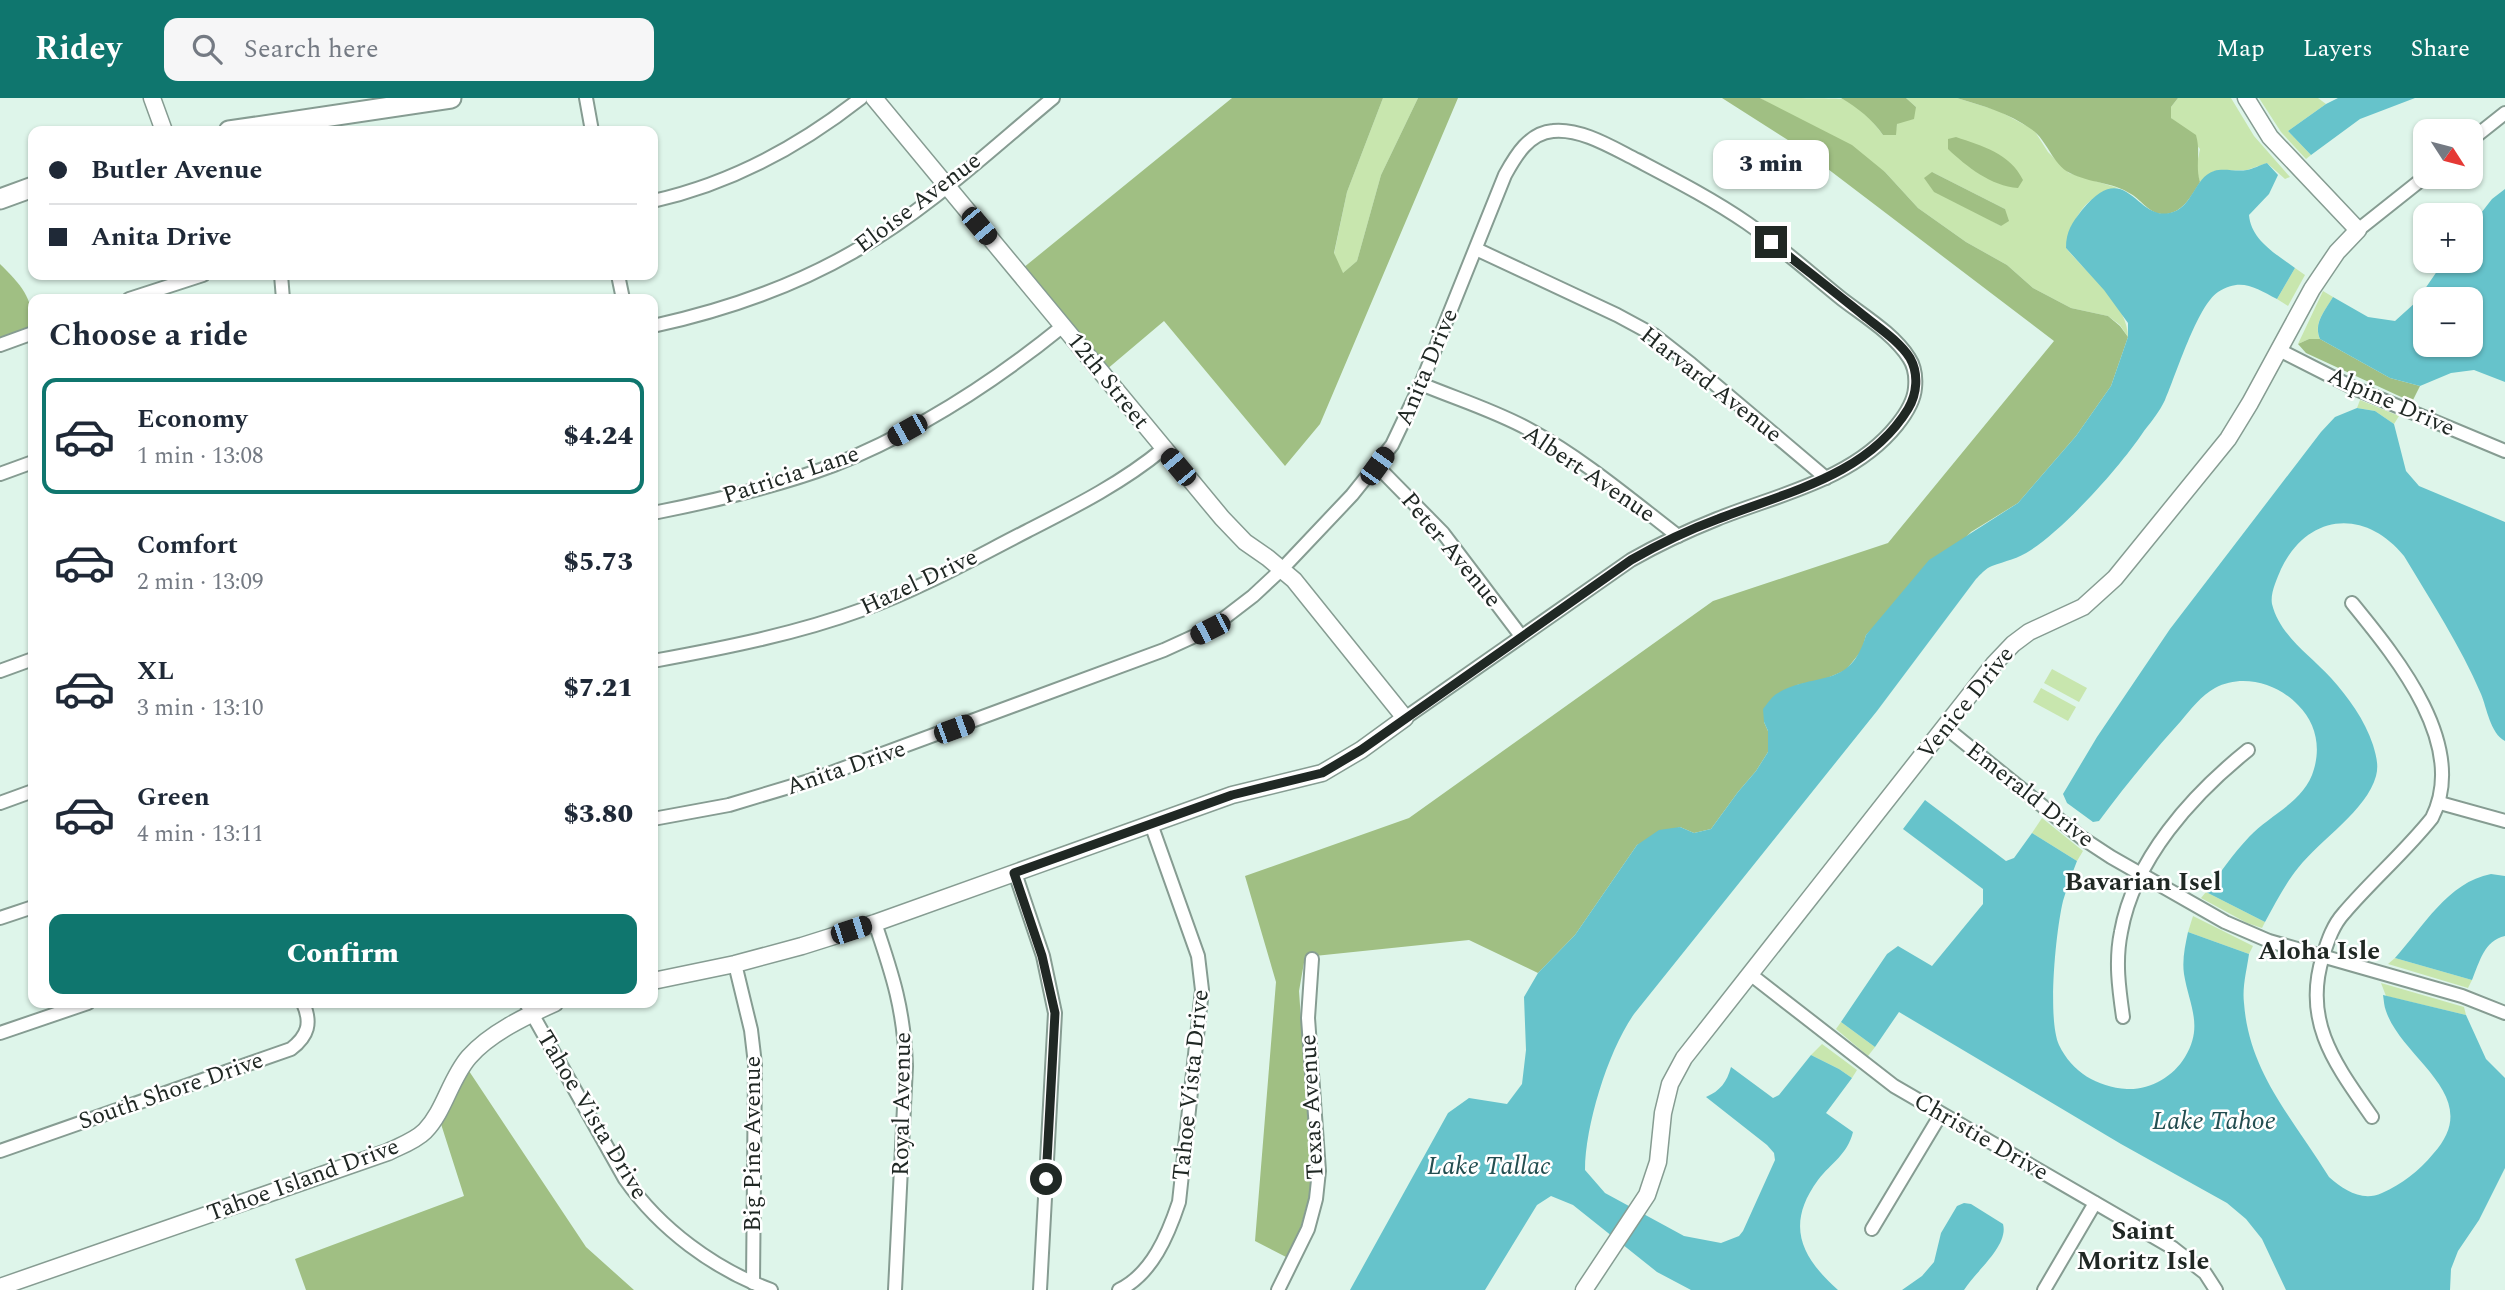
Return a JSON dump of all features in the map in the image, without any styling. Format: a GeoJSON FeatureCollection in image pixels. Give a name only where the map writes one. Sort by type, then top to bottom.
{"type":"FeatureCollection","features":[{"type":"Feature","properties":{"kind":"main road"},"geometry":{"type":"LineString","coordinates":[[279,126],[451,98]]}},
{"type":"Feature","properties":{"kind":"main road"},"geometry":{"type":"LineString","coordinates":[[0,199],[28,189]]}},
{"type":"Feature","properties":{"kind":"street"},"geometry":{"type":"LineString","coordinates":[[152,98],[162,126]]}},
{"type":"Feature","properties":{"kind":"street"},"geometry":{"type":"LineString","coordinates":[[586,98],[591,126]]}},
{"type":"Feature","properties":{"kind":"street"},"geometry":{"type":"LineString","coordinates":[[658,200],[700,187],[769,158],[836,118],[861,98]]}},
{"type":"Feature","properties":{"kind":"street","name":"12th Street"},"geometry":{"type":"LineString","coordinates":[[874,98],[1163,449],[1235,533],[1294,580],[1405,718]]}},
{"type":"Feature","properties":{"kind":"street","name":"Eloise Avenue"},"geometry":{"type":"LineString","coordinates":[[658,325],[726,307],[822,268],[853,252],[888,230],[946,186],[1053,98]]}},
{"type":"Feature","properties":{"kind":"street"},"geometry":{"type":"LineString","coordinates":[[2245,98],[2275,143],[2358,229]]}},
{"type":"Feature","properties":{"kind":"street"},"geometry":{"type":"LineString","coordinates":[[2483,130],[2505,113]]}},
{"type":"Feature","properties":{"kind":"street","name":"Anita Drive"},"geometry":{"type":"LineString","coordinates":[[658,818],[729,805],[798,785],[1164,650],[1210,629],[1230,615],[1282,569],[1377,466],[1392,445],[1421,384],[1505,175],[1523,147],[1537,135],[1550,131],[1566,131],[1626,155],[1703,195],[1749,225],[1888,335],[1910,359],[1916,379],[1911,405],[1885,440],[1868,454],[1826,478]]}},
{"type":"Feature","properties":{"kind":"street","name":"Venice Drive"},"geometry":{"type":"LineString","coordinates":[[1584,1290],[1639,1206],[1652,1181],[1658,1162],[1663,1113],[1670,1084],[1684,1058],[2012,644],[2045,623],[2083,607],[2115,578],[2228,439],[2324,269],[2358,229],[2413,186]]}},
{"type":"Feature","properties":{"kind":"street","name":"Harvard Avenue"},"geometry":{"type":"LineString","coordinates":[[1476,249],[1654,335],[1826,478]]}},
{"type":"Feature","properties":{"kind":"street"},"geometry":{"type":"LineString","coordinates":[[144,294],[188,280]]}},
{"type":"Feature","properties":{"kind":"street","name":"Patricia Lane"},"geometry":{"type":"LineString","coordinates":[[658,512],[788,481],[883,443],[984,385],[1063,326]]}},
{"type":"Feature","properties":{"kind":"street"},"geometry":{"type":"LineString","coordinates":[[0,345],[28,335]]}},
{"type":"Feature","properties":{"kind":"street","name":"Alpine Drive"},"geometry":{"type":"LineString","coordinates":[[2279,350],[2354,388],[2505,452]]}},
{"type":"Feature","properties":{"kind":"street","name":"Albert Avenue"},"geometry":{"type":"LineString","coordinates":[[1421,384],[1527,428],[1551,442],[1678,536]]}},
{"type":"Feature","properties":{"kind":"street","name":"Hazel Drive"},"geometry":{"type":"LineString","coordinates":[[658,660],[813,626],[866,608],[955,568],[1078,504],[1143,465],[1163,449]]}},
{"type":"Feature","properties":{"kind":"street"},"geometry":{"type":"LineString","coordinates":[[0,474],[28,464]]}},
{"type":"Feature","properties":{"kind":"street","name":"Peter Avenue"},"geometry":{"type":"LineString","coordinates":[[1377,466],[1443,533],[1521,636]]}},
{"type":"Feature","properties":{"kind":"street"},"geometry":{"type":"LineString","coordinates":[[658,980],[802,946],[875,923],[1232,795],[1322,773],[1361,750],[1631,560],[1678,536],[1826,478]]}},
{"type":"Feature","properties":{"kind":"street"},"geometry":{"type":"LineString","coordinates":[[2353,603],[2410,679],[2437,744],[2443,773],[2440,803],[2432,818],[2342,915],[2334,928],[2318,972],[2315,992],[2323,1036],[2332,1058],[2372,1117]]}},
{"type":"Feature","properties":{"kind":"street"},"geometry":{"type":"LineString","coordinates":[[0,671],[28,661]]}},
{"type":"Feature","properties":{"kind":"street","name":"Emerald Drive"},"geometry":{"type":"LineString","coordinates":[[1945,727],[2082,838],[2111,858],[2248,934],[2462,996],[2505,1013]]}},
{"type":"Feature","properties":{"kind":"street"},"geometry":{"type":"LineString","coordinates":[[2123,1017],[2118,960],[2121,932],[2126,910],[2142,874],[2183,814],[2248,750]]}},
{"type":"Feature","properties":{"kind":"street"},"geometry":{"type":"LineString","coordinates":[[0,803],[28,793]]}},
{"type":"Feature","properties":{"kind":"street"},"geometry":{"type":"LineString","coordinates":[[2440,803],[2505,821]]}},
{"type":"Feature","properties":{"kind":"street","name":"Tahoe Vista Drive"},"geometry":{"type":"LineString","coordinates":[[1119,1290],[1141,1275],[1170,1228],[1179,1202],[1202,990],[1198,956],[1151,824]]}},
{"type":"Feature","properties":{"kind":"street"},"geometry":{"type":"LineString","coordinates":[[1014,873],[1042,956],[1055,1013],[1040,1290]]}},
{"type":"Feature","properties":{"kind":"street"},"geometry":{"type":"LineString","coordinates":[[0,918],[28,909]]}},
{"type":"Feature","properties":{"kind":"street","name":"Royal Avenue"},"geometry":{"type":"LineString","coordinates":[[875,923],[901,1003],[905,1032],[895,1290]]}},
{"type":"Feature","properties":{"kind":"street","name":"Texas Avenue"},"geometry":{"type":"LineString","coordinates":[[1278,1290],[1308,1229],[1316,1199],[1319,1171],[1308,1018],[1312,959]]}},
{"type":"Feature","properties":{"kind":"street","name":"Big Pine Avenue"},"geometry":{"type":"LineString","coordinates":[[734,964],[751,1030],[755,1065],[753,1283]]}},
{"type":"Feature","properties":{"kind":"street","name":"Christie Drive"},"geometry":{"type":"LineString","coordinates":[[1750,974],[1870,1069],[1941,1114],[2190,1259],[2205,1273],[2216,1290]]}},
{"type":"Feature","properties":{"kind":"street"},"geometry":{"type":"LineString","coordinates":[[0,1034],[74,1008]]}},
{"type":"Feature","properties":{"kind":"street","name":"South Shore Drive"},"geometry":{"type":"LineString","coordinates":[[0,1152],[291,1049],[307,1033],[309,1021],[305,1008]]}},
{"type":"Feature","properties":{"kind":"street","name":"Tahoe Vista Drive"},"geometry":{"type":"LineString","coordinates":[[529,1008],[625,1179],[639,1198],[683,1239],[717,1263],[771,1290]]}},
{"type":"Feature","properties":{"kind":"street","name":"Tahoe Island Drive"},"geometry":{"type":"LineString","coordinates":[[0,1287],[410,1142],[424,1131],[436,1115],[455,1076],[469,1057],[529,1008]]}},
{"type":"Feature","properties":{"kind":"street"},"geometry":{"type":"LineString","coordinates":[[1871,1229],[1941,1114]]}},
{"type":"Feature","properties":{"kind":"street"},"geometry":{"type":"LineString","coordinates":[[2044,1290],[2095,1203]]}},
{"type":"Feature","properties":{"kind":"green space"},"geometry":{"type":"Polygon","coordinates":[[[1232,98],[1383,98],[1347,192],[1334,253],[1343,273],[1357,261],[1381,175],[1418,98],[1458,98],[1320,424],[1285,466],[1164,321],[1106,370],[1023,268],[1232,98]]]}},
{"type":"Feature","properties":{"kind":"green space"},"geometry":{"type":"Polygon","coordinates":[[[1383,98],[1418,98],[1381,175],[1357,261],[1342,274],[1334,254],[1347,192],[1383,98]]]}},
{"type":"Feature","properties":{"kind":"green space"},"geometry":{"type":"Polygon","coordinates":[[[1722,98],[1760,98],[1852,145],[1885,172],[1918,208],[1966,242],[2007,265],[2033,288],[2071,308],[2108,316],[2128,337],[2111,386],[2076,436],[2018,503],[1971,532],[1866,635],[1862,650],[1846,670],[1825,679],[1797,685],[1764,722],[1768,731],[1768,752],[1711,829],[1694,833],[1680,827],[1637,845],[1575,935],[1538,973],[1469,940],[1305,957],[1299,991],[1311,1161],[1310,1193],[1288,1258],[1255,1241],[1276,982],[1245,876],[1409,818],[1713,601],[1888,543],[2054,341],[1799,147],[1722,98]]]}},
{"type":"Feature","properties":{"kind":"green space"},"geometry":{"type":"Polygon","coordinates":[[[1760,98],[1843,99],[1865,114],[1883,135],[1895,135],[1897,124],[1916,107],[1906,98],[1957,98],[1999,111],[2034,130],[2048,152],[2069,173],[2118,188],[2097,196],[2082,209],[2072,227],[2066,248],[2114,301],[2126,325],[2128,337],[2120,325],[2108,316],[2071,308],[2033,288],[2007,265],[1966,242],[1918,208],[1885,172],[1760,98]],[[1932,172],[1980,214],[2001,226],[2005,209],[1932,172]]]}},
{"type":"Feature","properties":{"kind":"green space"},"geometry":{"type":"Polygon","coordinates":[[[1841,98],[1906,98],[1916,107],[1914,119],[1897,124],[1896,135],[1883,135],[1864,114],[1841,98]]]}},
{"type":"Feature","properties":{"kind":"green space"},"geometry":{"type":"Polygon","coordinates":[[[1957,98],[2178,98],[2171,107],[2171,118],[2196,135],[2200,182],[2178,210],[2167,214],[2156,213],[2124,190],[2077,176],[2064,169],[2037,133],[2023,123],[1996,110],[1957,98]]]}},
{"type":"Feature","properties":{"kind":"green space"},"geometry":{"type":"Polygon","coordinates":[[[2178,98],[2231,98],[2254,136],[2290,177],[2285,179],[2267,163],[2247,170],[2214,171],[2200,182],[2196,169],[2200,149],[2171,118],[2171,107],[2178,98]]]}},
{"type":"Feature","properties":{"kind":"green space"},"geometry":{"type":"Polygon","coordinates":[[[2259,98],[2318,98],[2326,104],[2288,131],[2311,155],[2306,159],[2281,132],[2259,98]]]}},
{"type":"Feature","properties":{"kind":"green space"},"geometry":{"type":"Polygon","coordinates":[[[1956,137],[1994,152],[2011,163],[2023,180],[2018,188],[1989,180],[1963,162],[1948,149],[1948,139],[1956,137]]]}},
{"type":"Feature","properties":{"kind":"green space"},"geometry":{"type":"Polygon","coordinates":[[[1932,172],[2005,209],[2009,221],[2001,226],[1934,192],[1924,178],[1932,172]]]}},
{"type":"Feature","properties":{"kind":"green space"},"geometry":{"type":"Polygon","coordinates":[[[0,264],[28,300],[28,330],[0,339],[0,264]]]}},
{"type":"Feature","properties":{"kind":"green space"},"geometry":{"type":"Polygon","coordinates":[[[2295,268],[2305,275],[2288,306],[2277,299],[2295,268]]]}},
{"type":"Feature","properties":{"kind":"green space"},"geometry":{"type":"Polygon","coordinates":[[[2323,291],[2333,297],[2319,322],[2320,339],[2309,339],[2298,344],[2323,291]]]}},
{"type":"Feature","properties":{"kind":"green space"},"geometry":{"type":"Polygon","coordinates":[[[2309,339],[2320,339],[2390,378],[2420,386],[2412,402],[2306,353],[2298,344],[2309,339]]]}},
{"type":"Feature","properties":{"kind":"green space"},"geometry":{"type":"Polygon","coordinates":[[[2360,400],[2399,416],[2394,424],[2375,411],[2357,408],[2360,400]]]}},
{"type":"Feature","properties":{"kind":"green space"},"geometry":{"type":"Polygon","coordinates":[[[2052,669],[2087,688],[2079,702],[2044,683],[2052,669]]]}},
{"type":"Feature","properties":{"kind":"green space"},"geometry":{"type":"Polygon","coordinates":[[[2041,688],[2076,707],[2068,721],[2033,702],[2041,688]]]}},
{"type":"Feature","properties":{"kind":"green space"},"geometry":{"type":"Polygon","coordinates":[[[2042,818],[2083,851],[2077,861],[2032,833],[2042,818]]]}},
{"type":"Feature","properties":{"kind":"green space"},"geometry":{"type":"Polygon","coordinates":[[[2206,892],[2265,922],[2262,928],[2247,923],[2201,898],[2206,892]]]}},
{"type":"Feature","properties":{"kind":"green space"},"geometry":{"type":"Polygon","coordinates":[[[2193,916],[2253,946],[2249,954],[2188,932],[2193,916]]]}},
{"type":"Feature","properties":{"kind":"green space"},"geometry":{"type":"Polygon","coordinates":[[[2395,958],[2472,980],[2468,988],[2388,964],[2395,958]]]}},
{"type":"Feature","properties":{"kind":"green space"},"geometry":{"type":"Polygon","coordinates":[[[2381,983],[2464,1007],[2466,1015],[2386,996],[2381,983]]]}},
{"type":"Feature","properties":{"kind":"green space"},"geometry":{"type":"Polygon","coordinates":[[[1841,1022],[1875,1047],[1868,1056],[1836,1029],[1841,1022]]]}},
{"type":"Feature","properties":{"kind":"green space"},"geometry":{"type":"Polygon","coordinates":[[[1822,1044],[1857,1070],[1852,1078],[1811,1055],[1822,1044]]]}},
{"type":"Feature","properties":{"kind":"green space"},"geometry":{"type":"Polygon","coordinates":[[[467,1068],[586,1247],[634,1290],[306,1290],[295,1259],[464,1196],[441,1124],[467,1068]]]}},
{"type":"Feature","properties":{"kind":"water"},"geometry":{"type":"Polygon","coordinates":[[[2338,98],[2415,98],[2360,119],[2311,155],[2288,131],[2338,98]]]}},
{"type":"Feature","properties":{"kind":"water","name":"Lake Tallac"},"geometry":{"type":"Polygon","coordinates":[[[2267,163],[2278,175],[2269,194],[2249,215],[2259,239],[2295,268],[2277,299],[2255,288],[2234,285],[2218,292],[2210,300],[2195,326],[2163,404],[2121,461],[2092,495],[2045,539],[2021,556],[1990,567],[1976,579],[1877,711],[1634,1014],[1607,1068],[1589,1132],[1585,1170],[1605,1193],[1684,1236],[1721,1243],[1739,1236],[1743,1231],[1775,1160],[1774,1153],[1767,1145],[1706,1097],[1722,1085],[1731,1067],[1773,1098],[1779,1095],[1811,1055],[1852,1078],[1826,1113],[1853,1132],[1843,1153],[1818,1180],[1808,1196],[1800,1226],[1807,1253],[1825,1278],[1838,1290],[1691,1290],[1657,1272],[1573,1205],[1551,1196],[1537,1205],[1485,1290],[1350,1290],[1448,1113],[1469,1098],[1507,1104],[1522,1084],[1526,1050],[1524,997],[1538,973],[1575,935],[1637,845],[1659,830],[1680,827],[1694,833],[1711,829],[1768,752],[1768,731],[1763,709],[1772,698],[1792,686],[1841,672],[1851,664],[1866,635],[1929,560],[2018,503],[2076,436],[2111,386],[2128,337],[2128,323],[2104,290],[2066,248],[2070,228],[2082,210],[2098,195],[2110,189],[2121,189],[2150,209],[2160,213],[2173,212],[2185,204],[2202,180],[2214,171],[2247,170],[2267,163]]]}},
{"type":"Feature","properties":{"kind":"water"},"geometry":{"type":"Polygon","coordinates":[[[2505,189],[2505,382],[2474,370],[2451,373],[2420,386],[2390,378],[2320,339],[2319,322],[2333,297],[2368,317],[2395,321],[2413,305],[2413,357],[2483,357],[2483,287],[2426,287],[2436,273],[2483,273],[2483,211],[2505,189]]]}},
{"type":"Feature","properties":{"kind":"water"},"geometry":{"type":"Polygon","coordinates":[[[2357,408],[2375,411],[2394,424],[2406,471],[2419,486],[2505,522],[2505,741],[2492,726],[2481,694],[2445,624],[2404,556],[2389,540],[2355,524],[2322,528],[2306,537],[2292,550],[2281,569],[2273,591],[2272,604],[2289,635],[2331,678],[2355,709],[2373,745],[2377,772],[2363,801],[2298,868],[2265,922],[2206,892],[2249,837],[2303,790],[2314,769],[2317,751],[2312,726],[2298,705],[2281,691],[2260,683],[2237,681],[2210,691],[2196,703],[2160,745],[2099,821],[2093,822],[2067,803],[2063,794],[2097,737],[2170,629],[2321,432],[2335,417],[2357,408]]]}},
{"type":"Feature","properties":{"kind":"water","name":"Lake Tahoe"},"geometry":{"type":"Polygon","coordinates":[[[1925,800],[2006,861],[2014,858],[2032,833],[2077,861],[2060,914],[2055,952],[2055,1032],[2064,1055],[2078,1070],[2096,1081],[2127,1089],[2152,1085],[2174,1071],[2185,1057],[2194,1035],[2194,1016],[2183,969],[2188,932],[2249,954],[2244,1003],[2254,1052],[2275,1095],[2329,1177],[2354,1193],[2367,1196],[2382,1193],[2416,1171],[2433,1154],[2447,1133],[2450,1114],[2446,1096],[2436,1080],[2395,1029],[2386,1011],[2383,995],[2466,1015],[2486,1059],[2505,1078],[2505,1168],[2479,1220],[2458,1251],[2451,1269],[2450,1290],[2286,1290],[2262,1239],[2246,1219],[2227,1203],[2121,1144],[1899,1012],[1875,1047],[1841,1022],[1887,954],[1898,946],[1932,966],[1983,904],[1983,889],[1903,829],[1925,800]]]}},
{"type":"Feature","properties":{"kind":"water"},"geometry":{"type":"Polygon","coordinates":[[[2491,874],[2505,876],[2505,936],[2487,947],[2472,980],[2395,958],[2449,896],[2462,886],[2491,874]]]}},
{"type":"Feature","properties":{"kind":"water"},"geometry":{"type":"Polygon","coordinates":[[[1971,1204],[2003,1224],[2001,1241],[1996,1250],[1964,1290],[1902,1290],[1922,1276],[1934,1262],[1941,1233],[1957,1206],[1971,1204]]]}},
{"type":"Feature","properties":{"kind":"district","name":"Bavarian Isel"},"geometry":{"type":"Point","coordinates":[2143,882]}},
{"type":"Feature","properties":{"kind":"district","name":"Aloha Isle"},"geometry":{"type":"Point","coordinates":[2319,951]}},
{"type":"Feature","properties":{"kind":"district","name":"Saint Moritz Isle"},"geometry":{"type":"Point","coordinates":[2143,1246]}},
{"type":"Feature","properties":{"kind":"route"},"geometry":{"type":"LineString","coordinates":[[1046,1179],[1055,1013],[1042,956],[1014,873],[1232,795],[1322,773],[1361,750],[1656,545],[1716,519],[1826,478],[1868,454],[1885,440],[1911,405],[1916,379],[1910,359],[1888,335],[1771,242]]}}]}
